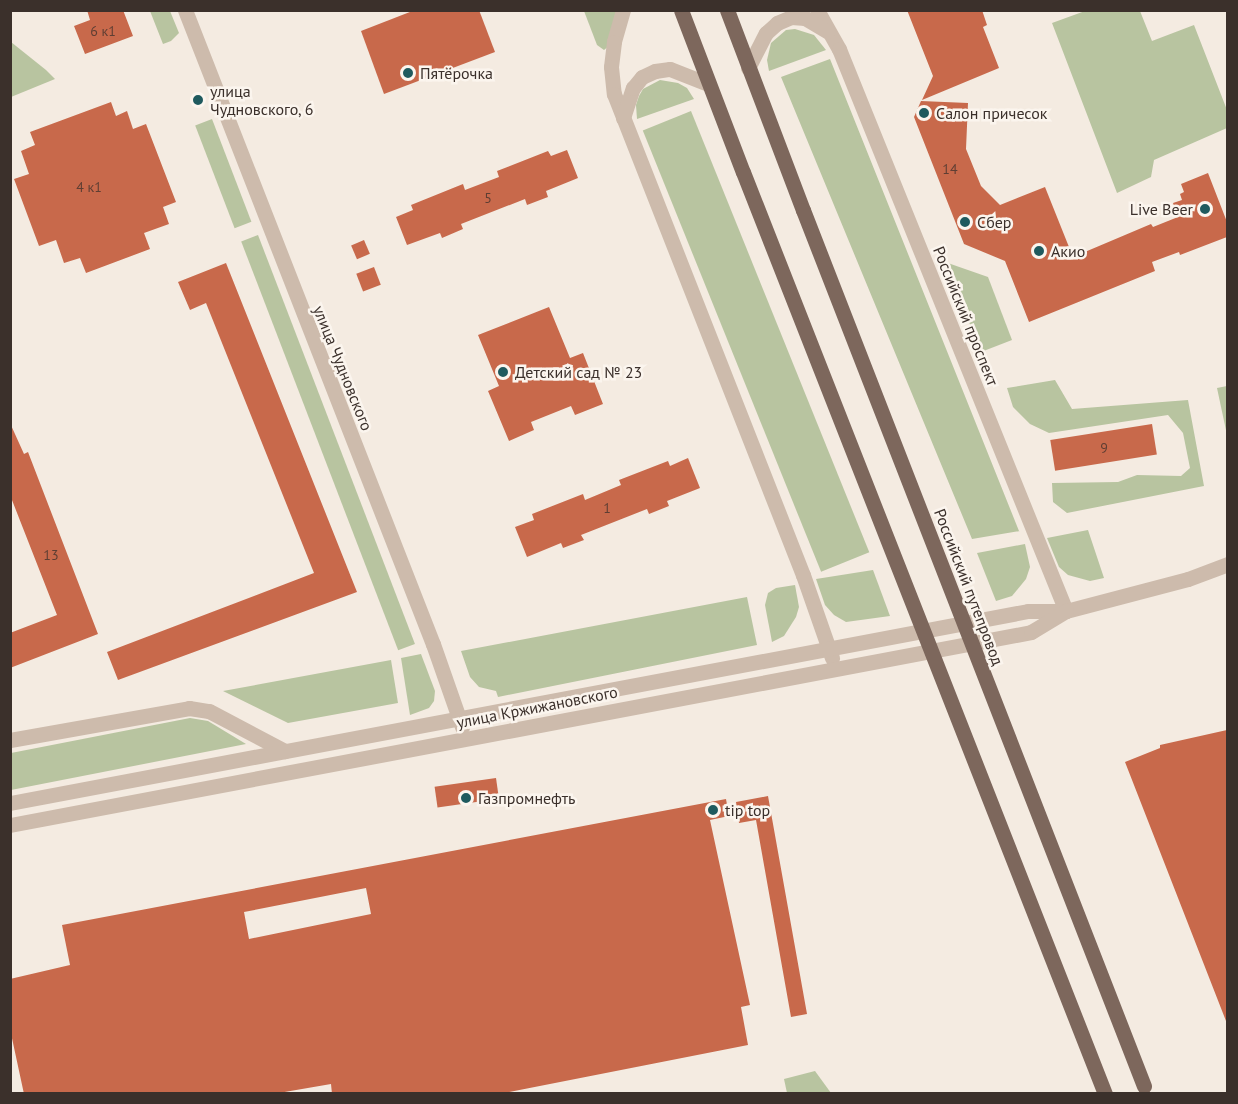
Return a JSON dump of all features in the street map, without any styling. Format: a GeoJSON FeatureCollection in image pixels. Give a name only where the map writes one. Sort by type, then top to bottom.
{"type":"FeatureCollection","features":[{"type":"Feature","properties":{"kind":"main road"},"geometry":{"type":"LineString","coordinates":[[681,10],[708,84],[1105,1094]]}},
{"type":"Feature","properties":{"kind":"main road"},"geometry":{"type":"LineString","coordinates":[[727,10],[748,68]]}},
{"type":"Feature","properties":{"kind":"main road","name":"Российский путепровод"},"geometry":{"type":"LineString","coordinates":[[748,68],[1147,1094]]}},
{"type":"Feature","properties":{"kind":"street","name":"улица Чудновского"},"geometry":{"type":"LineString","coordinates":[[185,10],[460,718],[464,739]]}},
{"type":"Feature","properties":{"kind":"street"},"geometry":{"type":"LineString","coordinates":[[623,10],[614,42],[611,67],[614,94],[830,648],[834,668]]}},
{"type":"Feature","properties":{"kind":"street","name":"Российский проспект"},"geometry":{"type":"LineString","coordinates":[[817,10],[832,34],[1066,611]]}},
{"type":"Feature","properties":{"kind":"street"},"geometry":{"type":"LineString","coordinates":[[748,68],[766,33],[777,23],[791,17],[805,18],[832,34]]}},
{"type":"Feature","properties":{"kind":"street"},"geometry":{"type":"LineString","coordinates":[[623,118],[633,88],[642,77],[655,71],[677,71],[708,84]]}},
{"type":"Feature","properties":{"kind":"street","name":"улица Кржижановского"},"geometry":{"type":"LineString","coordinates":[[10,803],[1028,612],[1066,611],[1188,579],[1227,564]]}},
{"type":"Feature","properties":{"kind":"street","name":"улица Кржижановского"},"geometry":{"type":"LineString","coordinates":[[10,825],[1031,632],[1066,611]]}},
{"type":"Feature","properties":{"kind":"street"},"geometry":{"type":"LineString","coordinates":[[699,673],[703,693]]}},
{"type":"Feature","properties":{"kind":"street"},"geometry":{"type":"LineString","coordinates":[[10,740],[189,708],[209,711],[285,751]]}},
{"type":"Feature","properties":{"kind":"street"},"geometry":{"type":"LineString","coordinates":[[177,771],[182,793]]}},
{"type":"Feature","properties":{"kind":"green space"},"geometry":{"type":"Polygon","coordinates":[[[150,11],[170,11],[179,33],[171,41],[163,44],[150,11]]]}},
{"type":"Feature","properties":{"kind":"green space"},"geometry":{"type":"Polygon","coordinates":[[[584,11],[617,11],[609,46],[604,50],[597,45],[584,11]]]}},
{"type":"Feature","properties":{"kind":"green space"},"geometry":{"type":"Polygon","coordinates":[[[1085,11],[1140,11],[1152,41],[1194,25],[1227,110],[1227,128],[1154,160],[1151,177],[1117,193],[1052,23],[1085,11]]]}},
{"type":"Feature","properties":{"kind":"green space"},"geometry":{"type":"Polygon","coordinates":[[[795,29],[814,35],[826,50],[769,71],[767,60],[771,43],[786,30],[795,29]]]}},
{"type":"Feature","properties":{"kind":"green space"},"geometry":{"type":"Polygon","coordinates":[[[11,42],[46,70],[55,79],[11,97],[11,42]]]}},
{"type":"Feature","properties":{"kind":"green space"},"geometry":{"type":"Polygon","coordinates":[[[830,59],[1020,531],[972,539],[781,77],[830,59]]]}},
{"type":"Feature","properties":{"kind":"green space"},"geometry":{"type":"Polygon","coordinates":[[[660,80],[678,83],[687,88],[694,99],[637,119],[636,105],[643,89],[660,80]]]}},
{"type":"Feature","properties":{"kind":"green space"},"geometry":{"type":"Polygon","coordinates":[[[691,111],[869,552],[821,572],[643,130],[691,111]]]}},
{"type":"Feature","properties":{"kind":"green space"},"geometry":{"type":"Polygon","coordinates":[[[212,119],[251,222],[235,228],[195,125],[212,119]]]}},
{"type":"Feature","properties":{"kind":"green space"},"geometry":{"type":"Polygon","coordinates":[[[258,235],[415,644],[398,650],[241,241],[258,235]]]}},
{"type":"Feature","properties":{"kind":"green space"},"geometry":{"type":"Polygon","coordinates":[[[945,262],[988,277],[1012,340],[981,352],[945,262]]]}},
{"type":"Feature","properties":{"kind":"green space"},"geometry":{"type":"Polygon","coordinates":[[[1055,380],[1072,409],[1188,400],[1204,486],[1067,513],[1053,502],[1052,483],[1118,482],[1137,475],[1181,476],[1190,468],[1183,433],[1168,415],[1049,433],[1030,424],[1013,407],[1007,388],[1055,380]]]}},
{"type":"Feature","properties":{"kind":"green space"},"geometry":{"type":"Polygon","coordinates":[[[1228,386],[1227,435],[1217,388],[1228,386]]]}},
{"type":"Feature","properties":{"kind":"green space"},"geometry":{"type":"Polygon","coordinates":[[[1088,530],[1104,578],[1090,581],[1068,575],[1059,567],[1047,538],[1088,530]]]}},
{"type":"Feature","properties":{"kind":"green space"},"geometry":{"type":"Polygon","coordinates":[[[1025,544],[1030,567],[1026,579],[1012,596],[996,601],[977,553],[1025,544]]]}},
{"type":"Feature","properties":{"kind":"green space"},"geometry":{"type":"Polygon","coordinates":[[[873,570],[890,616],[846,622],[834,615],[825,605],[816,579],[873,570]]]}},
{"type":"Feature","properties":{"kind":"green space"},"geometry":{"type":"Polygon","coordinates":[[[795,585],[799,607],[796,617],[784,636],[772,642],[765,605],[768,593],[776,588],[795,585]]]}},
{"type":"Feature","properties":{"kind":"green space"},"geometry":{"type":"Polygon","coordinates":[[[747,597],[757,645],[498,697],[496,691],[479,687],[470,677],[461,651],[747,597]]]}},
{"type":"Feature","properties":{"kind":"green space"},"geometry":{"type":"Polygon","coordinates":[[[421,654],[435,691],[434,701],[429,708],[410,715],[401,658],[421,654]]]}},
{"type":"Feature","properties":{"kind":"green space"},"geometry":{"type":"Polygon","coordinates":[[[391,660],[398,703],[288,723],[223,691],[391,660]]]}},
{"type":"Feature","properties":{"kind":"green space"},"geometry":{"type":"Polygon","coordinates":[[[190,718],[208,721],[246,744],[11,790],[11,753],[190,718]]]}},
{"type":"Feature","properties":{"kind":"green space"},"geometry":{"type":"Polygon","coordinates":[[[815,1071],[831,1093],[787,1093],[784,1079],[815,1071]]]}},
{"type":"Feature","properties":{"kind":"building"},"geometry":{"type":"Polygon","coordinates":[[[87,10],[123,10],[133,36],[85,54],[74,26],[90,20],[87,10]]]}},
{"type":"Feature","properties":{"kind":"building","name":"Пятёрочка"},"geometry":{"type":"Polygon","coordinates":[[[415,10],[479,10],[495,52],[384,94],[361,31],[415,10]]]}},
{"type":"Feature","properties":{"kind":"building"},"geometry":{"type":"Polygon","coordinates":[[[907,10],[982,10],[987,25],[983,27],[999,68],[922,100],[933,76],[907,10]]]}},
{"type":"Feature","properties":{"kind":"building"},"geometry":{"type":"Polygon","coordinates":[[[921,101],[968,103],[966,149],[981,186],[1000,205],[1045,187],[1073,257],[1151,224],[1153,227],[1178,217],[1173,203],[1182,200],[1180,194],[1184,192],[1181,184],[1208,173],[1227,222],[1227,237],[1180,255],[1179,252],[1152,262],[1155,271],[1029,322],[1005,261],[964,244],[914,117],[921,101]]]}},
{"type":"Feature","properties":{"kind":"building"},"geometry":{"type":"Polygon","coordinates":[[[111,102],[116,116],[127,111],[133,129],[146,124],[176,202],[163,207],[169,224],[144,233],[150,249],[86,273],[80,258],[64,263],[56,240],[39,246],[14,179],[29,174],[21,151],[35,145],[30,132],[111,102]]]}},
{"type":"Feature","properties":{"kind":"building"},"geometry":{"type":"Polygon","coordinates":[[[567,150],[578,178],[546,191],[548,197],[527,205],[525,199],[461,224],[463,229],[442,238],[440,233],[407,245],[396,217],[413,210],[411,205],[463,184],[465,190],[499,177],[497,171],[548,151],[551,156],[567,150]]]}},
{"type":"Feature","properties":{"kind":"building"},"geometry":{"type":"Polygon","coordinates":[[[364,240],[370,254],[357,259],[351,245],[364,240]]]}},
{"type":"Feature","properties":{"kind":"building"},"geometry":{"type":"Polygon","coordinates":[[[226,263],[357,592],[118,680],[107,652],[314,573],[206,303],[190,310],[178,282],[226,263]]]}},
{"type":"Feature","properties":{"kind":"building"},"geometry":{"type":"Polygon","coordinates":[[[374,267],[381,285],[363,292],[356,274],[374,267]]]}},
{"type":"Feature","properties":{"kind":"building"},"geometry":{"type":"Polygon","coordinates":[[[549,307],[570,358],[583,353],[603,404],[575,415],[571,406],[531,422],[534,430],[509,441],[488,391],[499,386],[478,335],[549,307]]]}},
{"type":"Feature","properties":{"kind":"building"},"geometry":{"type":"Polygon","coordinates":[[[10,423],[24,454],[28,452],[98,634],[10,668],[10,633],[57,615],[10,495],[10,423]]]}},
{"type":"Feature","properties":{"kind":"building"},"geometry":{"type":"Polygon","coordinates":[[[1152,424],[1157,455],[1055,471],[1050,440],[1152,424]]]}},
{"type":"Feature","properties":{"kind":"building"},"geometry":{"type":"Polygon","coordinates":[[[688,458],[700,488],[667,501],[669,506],[649,514],[647,509],[581,535],[584,540],[563,548],[561,543],[527,557],[515,527],[534,520],[532,514],[583,494],[585,500],[621,485],[619,480],[668,461],[670,466],[688,458]]]}},
{"type":"Feature","properties":{"kind":"building"},"geometry":{"type":"Polygon","coordinates":[[[1227,730],[1226,1021],[1125,762],[1160,748],[1160,745],[1227,730]]]}},
{"type":"Feature","properties":{"kind":"building"},"geometry":{"type":"Polygon","coordinates":[[[496,778],[499,799],[438,807],[435,787],[496,778]]]}},
{"type":"Feature","properties":{"kind":"building"},"geometry":{"type":"Polygon","coordinates":[[[768,796],[807,1014],[791,1017],[756,820],[739,823],[736,802],[768,796]]]}},
{"type":"Feature","properties":{"kind":"building"},"geometry":{"type":"Polygon","coordinates":[[[726,799],[729,816],[710,820],[750,1005],[741,1007],[748,1045],[499,1094],[332,1094],[331,1084],[273,1094],[24,1094],[10,1029],[10,979],[70,965],[62,925],[726,799]],[[366,888],[244,912],[249,939],[371,914],[366,888]]]}},
{"type":"Feature","properties":{"kind":"place","name":"Пятёрочка"},"geometry":{"type":"Point","coordinates":[408,73]}},
{"type":"Feature","properties":{"kind":"place","name":"улица Чудновского, 6"},"geometry":{"type":"Point","coordinates":[198,100]}},
{"type":"Feature","properties":{"kind":"place","name":"Салон причесок"},"geometry":{"type":"Point","coordinates":[924,113]}},
{"type":"Feature","properties":{"kind":"place","name":"Live Beer"},"geometry":{"type":"Point","coordinates":[1205,209]}},
{"type":"Feature","properties":{"kind":"place","name":"Сбер"},"geometry":{"type":"Point","coordinates":[965,222]}},
{"type":"Feature","properties":{"kind":"place","name":"Акио"},"geometry":{"type":"Point","coordinates":[1039,251]}},
{"type":"Feature","properties":{"kind":"place","name":"Детский сад № 23"},"geometry":{"type":"Point","coordinates":[503,372]}},
{"type":"Feature","properties":{"kind":"place","name":"Газпромнефть"},"geometry":{"type":"Point","coordinates":[466,798]}},
{"type":"Feature","properties":{"kind":"place","name":"tip top"},"geometry":{"type":"Point","coordinates":[713,810]}}]}
